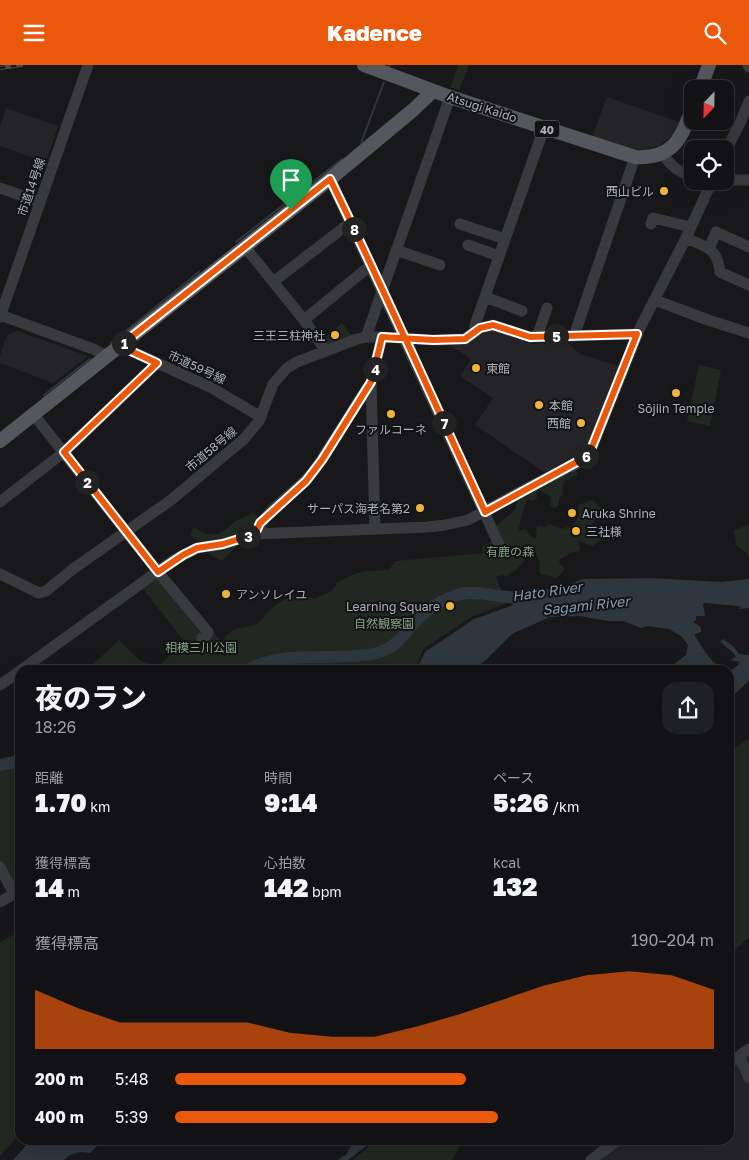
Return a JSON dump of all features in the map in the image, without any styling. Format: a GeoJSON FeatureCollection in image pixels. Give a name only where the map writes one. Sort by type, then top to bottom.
{"type":"FeatureCollection","features":[{"type":"Feature","properties":{"kind":"main road","name":"Atsugi Kaido"},"geometry":{"type":"LineString","coordinates":[[364,65],[450,97],[635,157],[651,157],[663,154]]}},
{"type":"Feature","properties":{"kind":"main road"},"geometry":{"type":"LineString","coordinates":[[703,80],[709,65]]}},
{"type":"Feature","properties":{"kind":"main road"},"geometry":{"type":"LineString","coordinates":[[0,441],[330,179],[433,91]]}},
{"type":"Feature","properties":{"kind":"main road"},"geometry":{"type":"LineString","coordinates":[[663,154],[680,139],[684,129]]}},
{"type":"Feature","properties":{"kind":"street","name":"市道14号線"},"geometry":{"type":"LineString","coordinates":[[0,316],[88,65]]}},
{"type":"Feature","properties":{"kind":"street"},"geometry":{"type":"LineString","coordinates":[[366,337],[450,97]]}},
{"type":"Feature","properties":{"kind":"street"},"geometry":{"type":"LineString","coordinates":[[731,140],[749,101]]}},
{"type":"Feature","properties":{"kind":"street"},"geometry":{"type":"LineString","coordinates":[[475,332],[475,325],[544,128]]}},
{"type":"Feature","properties":{"kind":"street"},"geometry":{"type":"LineString","coordinates":[[663,154],[671,166],[684,173]]}},
{"type":"Feature","properties":{"kind":"street"},"geometry":{"type":"LineString","coordinates":[[574,336],[635,157]]}},
{"type":"Feature","properties":{"kind":"street"},"geometry":{"type":"LineString","coordinates":[[330,179],[502,551]]}},
{"type":"Feature","properties":{"kind":"street"},"geometry":{"type":"LineString","coordinates":[[734,180],[749,180]]}},
{"type":"Feature","properties":{"kind":"street"},"geometry":{"type":"LineString","coordinates":[[0,188],[40,202]]}},
{"type":"Feature","properties":{"kind":"street"},"geometry":{"type":"LineString","coordinates":[[28,665],[158,572],[197,548],[223,544],[255,534],[445,525],[468,520],[584,458],[592,447],[637,334],[708,190]]}},
{"type":"Feature","properties":{"kind":"street"},"geometry":{"type":"LineString","coordinates":[[653,217],[688,233],[714,251],[720,273],[749,285]]}},
{"type":"Feature","properties":{"kind":"street"},"geometry":{"type":"LineString","coordinates":[[273,282],[351,222]]}},
{"type":"Feature","properties":{"kind":"street"},"geometry":{"type":"LineString","coordinates":[[460,223],[505,239]]}},
{"type":"Feature","properties":{"kind":"street"},"geometry":{"type":"LineString","coordinates":[[709,249],[716,232],[749,247]]}},
{"type":"Feature","properties":{"kind":"street"},"geometry":{"type":"LineString","coordinates":[[468,245],[499,256]]}},
{"type":"Feature","properties":{"kind":"street"},"geometry":{"type":"LineString","coordinates":[[245,247],[304,320],[326,351]]}},
{"type":"Feature","properties":{"kind":"street"},"geometry":{"type":"LineString","coordinates":[[396,250],[440,265]]}},
{"type":"Feature","properties":{"kind":"street"},"geometry":{"type":"LineString","coordinates":[[304,320],[371,265]]}},
{"type":"Feature","properties":{"kind":"street"},"geometry":{"type":"LineString","coordinates":[[485,297],[517,312]]}},
{"type":"Feature","properties":{"kind":"street"},"geometry":{"type":"LineString","coordinates":[[654,300],[749,333]]}},
{"type":"Feature","properties":{"kind":"street"},"geometry":{"type":"LineString","coordinates":[[537,337],[543,312]]}},
{"type":"Feature","properties":{"kind":"street"},"geometry":{"type":"LineString","coordinates":[[0,316],[94,349],[107,356]]}},
{"type":"Feature","properties":{"kind":"street","name":"市道58号線"},"geometry":{"type":"LineString","coordinates":[[0,574],[39,593],[43,593],[73,569],[171,500],[244,439],[256,426],[261,417],[271,388],[280,374],[297,362],[326,351],[366,337],[468,338],[486,325],[493,325],[530,337],[637,334]]}},
{"type":"Feature","properties":{"kind":"street"},"geometry":{"type":"LineString","coordinates":[[376,529],[371,382],[382,337]]}},
{"type":"Feature","properties":{"kind":"street","name":"市道59号線"},"geometry":{"type":"LineString","coordinates":[[120,346],[212,388],[261,417]]}},
{"type":"Feature","properties":{"kind":"street"},"geometry":{"type":"LineString","coordinates":[[0,502],[64,452],[157,363]]}},
{"type":"Feature","properties":{"kind":"street"},"geometry":{"type":"LineString","coordinates":[[255,534],[260,523],[306,481],[314,471],[371,382]]}},
{"type":"Feature","properties":{"kind":"street"},"geometry":{"type":"LineString","coordinates":[[34,415],[208,632],[206,637],[202,638]]}},
{"type":"Feature","properties":{"kind":"street"},"geometry":{"type":"LineString","coordinates":[[0,685],[15,674]]}},
{"type":"Feature","properties":{"kind":"street"},"geometry":{"type":"LineString","coordinates":[[0,867],[14,894],[0,902]]}},
{"type":"Feature","properties":{"kind":"street"},"geometry":{"type":"LineString","coordinates":[[734,1060],[749,1049]]}},
{"type":"Feature","properties":{"kind":"street"},"geometry":{"type":"LineString","coordinates":[[739,1056],[749,1078]]}},
{"type":"Feature","properties":{"kind":"street"},"geometry":{"type":"LineString","coordinates":[[591,1160],[611,1145]]}},
{"type":"Feature","properties":{"kind":"shaded area"},"geometry":{"type":"Polygon","coordinates":[[[607,97],[679,122],[672,136],[659,146],[640,150],[627,149],[592,137],[607,97]]]}},
{"type":"Feature","properties":{"kind":"shaded area"},"geometry":{"type":"Polygon","coordinates":[[[6,108],[58,126],[46,162],[0,146],[0,126],[6,108]]]}},
{"type":"Feature","properties":{"kind":"shaded area"},"geometry":{"type":"Polygon","coordinates":[[[493,330],[533,344],[567,342],[580,354],[619,366],[588,450],[583,455],[547,474],[475,425],[493,398],[460,376],[471,359],[447,343],[467,343],[487,331],[493,330]]]}},
{"type":"Feature","properties":{"kind":"shaded area"},"geometry":{"type":"Polygon","coordinates":[[[17,331],[88,356],[53,383],[0,363],[0,356],[7,335],[17,331]]]}},
{"type":"Feature","properties":{"kind":"shaded area"},"geometry":{"type":"Polygon","coordinates":[[[749,1055],[749,1160],[596,1160],[617,1145],[734,1145],[734,1064],[749,1055]]]}},
{"type":"Feature","properties":{"kind":"green space"},"geometry":{"type":"Polygon","coordinates":[[[458,65],[469,65],[459,90],[450,87],[458,65]]]}},
{"type":"Feature","properties":{"kind":"green space"},"geometry":{"type":"Polygon","coordinates":[[[342,323],[352,336],[330,348],[323,339],[342,323]]]}},
{"type":"Feature","properties":{"kind":"green space"},"geometry":{"type":"Polygon","coordinates":[[[699,365],[721,370],[710,426],[687,421],[699,365]]]}},
{"type":"Feature","properties":{"kind":"green space"},"geometry":{"type":"Polygon","coordinates":[[[575,470],[577,475],[565,481],[559,505],[555,508],[550,506],[551,497],[540,491],[540,486],[571,475],[572,471],[575,470]]]}},
{"type":"Feature","properties":{"kind":"green space","name":"自然観察園"},"geometry":{"type":"Polygon","coordinates":[[[533,489],[536,490],[537,498],[532,501],[528,499],[526,501],[518,531],[526,529],[529,535],[534,538],[536,538],[537,526],[545,527],[549,524],[563,529],[566,527],[571,528],[579,515],[578,507],[583,503],[594,500],[601,507],[602,511],[592,524],[595,531],[601,533],[600,541],[592,546],[579,541],[580,551],[570,553],[559,560],[564,571],[556,578],[541,574],[539,571],[540,563],[536,554],[531,552],[518,568],[507,576],[496,577],[507,603],[471,617],[424,648],[417,665],[160,665],[184,641],[143,589],[164,572],[225,646],[225,637],[232,631],[256,624],[283,600],[296,596],[308,596],[314,599],[331,591],[336,586],[336,583],[355,574],[389,570],[395,561],[486,553],[483,552],[482,548],[493,541],[497,525],[516,509],[516,497],[533,489]]]}},
{"type":"Feature","properties":{"kind":"green space"},"geometry":{"type":"Polygon","coordinates":[[[253,513],[264,521],[269,529],[238,545],[222,561],[209,554],[205,544],[190,536],[193,528],[209,534],[220,533],[253,513]]]}},
{"type":"Feature","properties":{"kind":"green space"},"geometry":{"type":"Polygon","coordinates":[[[749,525],[749,556],[736,545],[734,530],[749,525]]]}},
{"type":"Feature","properties":{"kind":"green space","name":"自然観察園"},"geometry":{"type":"Polygon","coordinates":[[[119,640],[139,660],[153,665],[92,665],[119,640]]]}},
{"type":"Feature","properties":{"kind":"green space"},"geometry":{"type":"Polygon","coordinates":[[[749,739],[749,937],[734,951],[734,748],[749,739]]]}},
{"type":"Feature","properties":{"kind":"green space"},"geometry":{"type":"Polygon","coordinates":[[[15,765],[15,895],[0,867],[0,769],[15,765]]]}},
{"type":"Feature","properties":{"kind":"green space"},"geometry":{"type":"Polygon","coordinates":[[[15,934],[15,1140],[0,1156],[0,942],[15,934]]]}},
{"type":"Feature","properties":{"kind":"green space"},"geometry":{"type":"Polygon","coordinates":[[[371,1145],[460,1145],[452,1160],[353,1160],[371,1145]]]}},
{"type":"Feature","properties":{"kind":"water","name":"Sagami River"},"geometry":{"type":"Polygon","coordinates":[[[650,578],[722,582],[749,579],[749,608],[739,609],[741,607],[705,603],[703,604],[705,616],[696,616],[696,620],[693,622],[701,627],[701,632],[695,634],[695,636],[717,665],[673,665],[686,655],[688,645],[682,637],[669,629],[647,626],[641,628],[623,621],[608,621],[580,616],[550,617],[512,634],[479,665],[418,665],[425,652],[474,619],[511,606],[516,599],[528,593],[568,585],[583,579],[650,578]]]}},
{"type":"Feature","properties":{"kind":"water"},"geometry":{"type":"Polygon","coordinates":[[[723,639],[734,647],[739,654],[749,655],[749,681],[734,694],[734,669],[740,662],[730,660],[736,657],[720,641],[723,639]]]}},
{"type":"Feature","properties":{"kind":"water"},"geometry":{"type":"Polygon","coordinates":[[[26,1145],[97,1145],[90,1153],[76,1153],[64,1160],[13,1160],[26,1145]]]}},
{"type":"Feature","properties":{"kind":"water"},"geometry":{"type":"Polygon","coordinates":[[[351,1145],[368,1145],[348,1160],[338,1160],[347,1154],[351,1145]]]}},
{"type":"Feature","properties":{"kind":"waterway"},"geometry":{"type":"LineString","coordinates":[[361,143],[384,82]]}},
{"type":"Feature","properties":{"kind":"waterway"},"geometry":{"type":"LineString","coordinates":[[236,242],[342,159]]}},
{"type":"Feature","properties":{"kind":"waterway"},"geometry":{"type":"LineString","coordinates":[[111,343],[199,272]]}},
{"type":"Feature","properties":{"kind":"waterway"},"geometry":{"type":"LineString","coordinates":[[44,395],[90,359]]}},
{"type":"Feature","properties":{"kind":"waterway","name":"Hato River"},"geometry":{"type":"LineString","coordinates":[[259,665],[280,659],[360,656],[384,651],[396,643],[427,611],[435,605],[459,594],[480,593],[516,597],[538,594]]}},
{"type":"Feature","properties":{"kind":"waterway","name":"Hato River"},"geometry":{"type":"LineString","coordinates":[[0,765],[15,762]]}},
{"type":"Feature","properties":{"kind":"railway"},"geometry":{"type":"LineString","coordinates":[[0,68],[21,65]]}},
{"type":"Feature","properties":{"kind":"place","name":"西山ビル"},"geometry":{"type":"Point","coordinates":[664,191]}},
{"type":"Feature","properties":{"kind":"place","name":"三王三柱神社"},"geometry":{"type":"Point","coordinates":[335,335]}},
{"type":"Feature","properties":{"kind":"place","name":"東館"},"geometry":{"type":"Point","coordinates":[476,368]}},
{"type":"Feature","properties":{"kind":"place","name":"Sōjiin Temple"},"geometry":{"type":"Point","coordinates":[676,393]}},
{"type":"Feature","properties":{"kind":"place","name":"本館"},"geometry":{"type":"Point","coordinates":[539,405]}},
{"type":"Feature","properties":{"kind":"place","name":"ファルコーネ"},"geometry":{"type":"Point","coordinates":[391,414]}},
{"type":"Feature","properties":{"kind":"place","name":"西館"},"geometry":{"type":"Point","coordinates":[581,423]}},
{"type":"Feature","properties":{"kind":"place","name":"サーパス海老名第2"},"geometry":{"type":"Point","coordinates":[420,508]}},
{"type":"Feature","properties":{"kind":"place","name":"Aruka Shrine"},"geometry":{"type":"Point","coordinates":[572,513]}},
{"type":"Feature","properties":{"kind":"place","name":"三社様"},"geometry":{"type":"Point","coordinates":[576,531]}},
{"type":"Feature","properties":{"kind":"place","name":"アンソレイユ"},"geometry":{"type":"Point","coordinates":[226,594]}},
{"type":"Feature","properties":{"kind":"place","name":"Learning Square"},"geometry":{"type":"Point","coordinates":[450,606]}},
{"type":"Feature","properties":{"kind":"route"},"geometry":{"type":"LineString","coordinates":[[291,210],[120,346],[157,363],[64,452],[158,572],[197,548],[223,544],[255,534],[260,523],[306,481],[322,460],[371,382],[382,337],[405,338],[433,340],[465,339],[486,325],[501,327],[530,337],[637,334],[588,454],[580,462],[504,500],[485,512],[405,338],[330,179],[291,210]]}},
{"type":"Feature","properties":{"kind":"park label","name":"有鹿の森"},"geometry":{"type":"Point","coordinates":[510,551]}},
{"type":"Feature","properties":{"kind":"park label","name":"相模三川公園"},"geometry":{"type":"Point","coordinates":[201,647]}}]}
